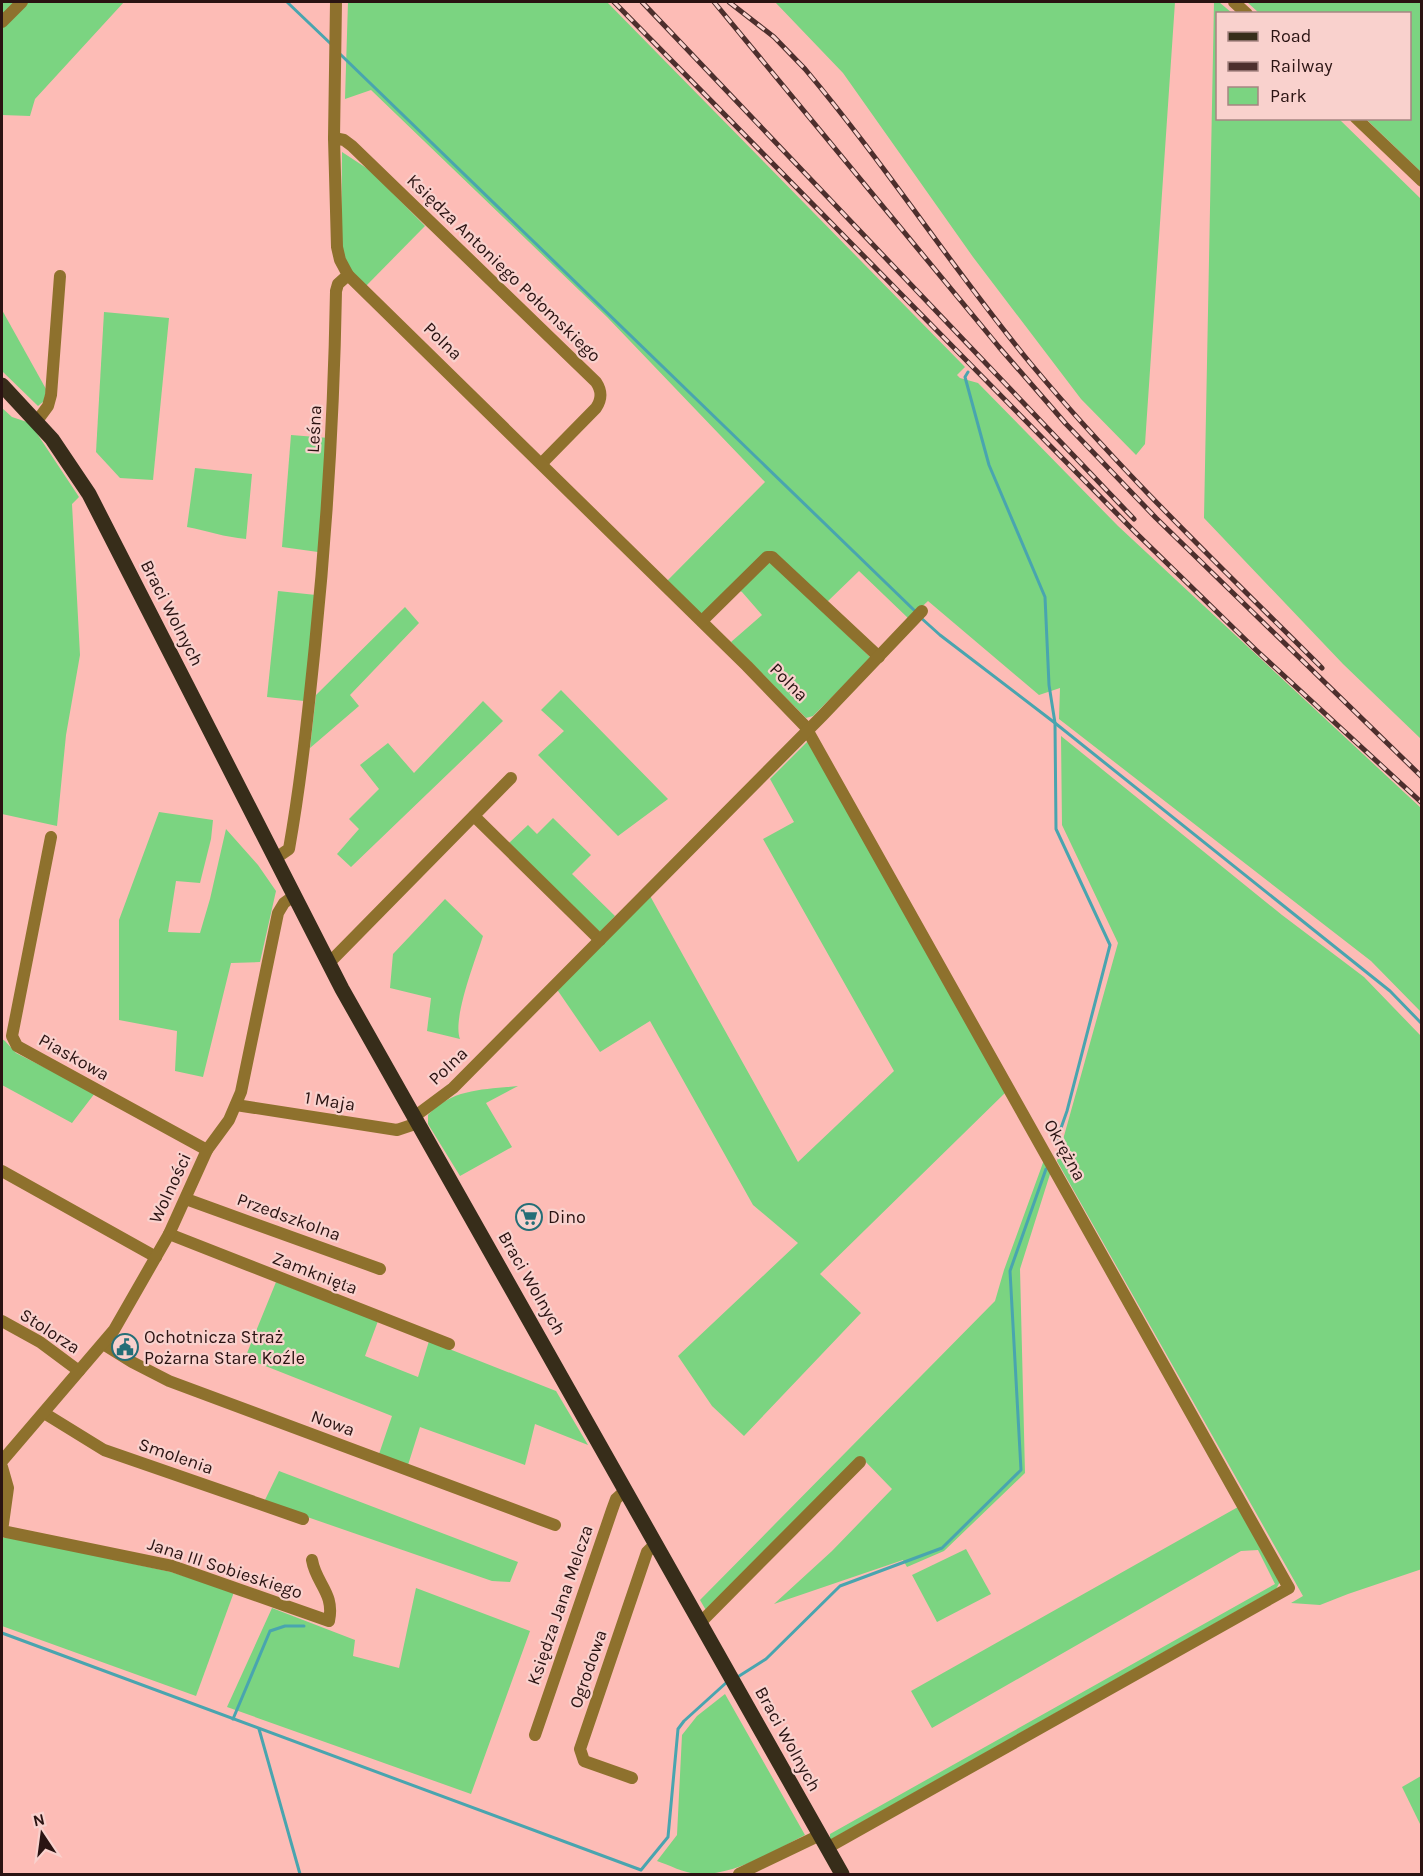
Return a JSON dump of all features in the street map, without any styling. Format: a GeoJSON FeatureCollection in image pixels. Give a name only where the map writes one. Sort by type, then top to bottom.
{"type":"FeatureCollection","features":[{"type":"Feature","properties":{"kind":"main road","name":"Braci Wolnych"},"geometry":{"type":"LineString","coordinates":[[2,385],[37,421],[65,456],[94,503],[328,963],[842,1875]]}},
{"type":"Feature","properties":{"kind":"street"},"geometry":{"type":"LineString","coordinates":[[2,22],[22,2]]}},
{"type":"Feature","properties":{"kind":"street"},"geometry":{"type":"LineString","coordinates":[[336,2],[334,138],[337,250],[341,264],[348,275]]}},
{"type":"Feature","properties":{"kind":"street"},"geometry":{"type":"LineString","coordinates":[[1358,120],[1422,181]]}},
{"type":"Feature","properties":{"kind":"street","name":"Księdza Antoniego Połomskiego"},"geometry":{"type":"LineString","coordinates":[[334,138],[344,140],[352,146],[596,381],[601,395],[596,408],[542,463]]}},
{"type":"Feature","properties":{"kind":"street","name":"Polna"},"geometry":{"type":"LineString","coordinates":[[348,275],[702,621],[796,715],[808,730],[453,1088],[416,1120]]}},
{"type":"Feature","properties":{"kind":"street","name":"Leśna"},"geometry":{"type":"LineString","coordinates":[[276,858],[289,849],[305,746],[331,457],[336,291],[339,283],[348,275]]}},
{"type":"Feature","properties":{"kind":"street"},"geometry":{"type":"LineString","coordinates":[[37,421],[48,406],[51,395],[60,276]]}},
{"type":"Feature","properties":{"kind":"street"},"geometry":{"type":"LineString","coordinates":[[702,621],[766,557],[772,556],[879,657]]}},
{"type":"Feature","properties":{"kind":"street"},"geometry":{"type":"LineString","coordinates":[[808,730],[919,614]]}},
{"type":"Feature","properties":{"kind":"street","name":"Okrężna"},"geometry":{"type":"LineString","coordinates":[[808,730],[1289,1588],[824,1841]]}},
{"type":"Feature","properties":{"kind":"street"},"geometry":{"type":"LineString","coordinates":[[328,963],[512,778]]}},
{"type":"Feature","properties":{"kind":"street"},"geometry":{"type":"LineString","coordinates":[[474,816],[600,940]]}},
{"type":"Feature","properties":{"kind":"street","name":"Piaskowa"},"geometry":{"type":"LineString","coordinates":[[51,837],[12,1036],[14,1042],[27,1052],[207,1150]]}},
{"type":"Feature","properties":{"kind":"street","name":"Wolności"},"geometry":{"type":"LineString","coordinates":[[2,1461],[103,1344],[124,1314],[169,1234],[207,1150],[229,1120],[241,1092],[278,913],[284,903],[295,896]]}},
{"type":"Feature","properties":{"kind":"street","name":"1 Maja"},"geometry":{"type":"LineString","coordinates":[[236,1105],[398,1130],[416,1120]]}},
{"type":"Feature","properties":{"kind":"street"},"geometry":{"type":"LineString","coordinates":[[2,1171],[156,1257]]}},
{"type":"Feature","properties":{"kind":"street","name":"Przedszkolna"},"geometry":{"type":"LineString","coordinates":[[186,1199],[380,1269]]}},
{"type":"Feature","properties":{"kind":"street","name":"Zamknięta"},"geometry":{"type":"LineString","coordinates":[[169,1234],[449,1344]]}},
{"type":"Feature","properties":{"kind":"street","name":"Stolorza"},"geometry":{"type":"LineString","coordinates":[[2,1321],[40,1342],[79,1371]]}},
{"type":"Feature","properties":{"kind":"street","name":"Nowa"},"geometry":{"type":"LineString","coordinates":[[103,1344],[170,1381],[555,1525]]}},
{"type":"Feature","properties":{"kind":"street","name":"Smolenia"},"geometry":{"type":"LineString","coordinates":[[44,1413],[104,1450],[303,1519]]}},
{"type":"Feature","properties":{"kind":"street"},"geometry":{"type":"LineString","coordinates":[[700,1623],[860,1462]]}},
{"type":"Feature","properties":{"kind":"street","name":"Jana III Sobieskiego"},"geometry":{"type":"LineString","coordinates":[[2,1467],[8,1488],[2,1531],[172,1566],[329,1621],[332,1610],[328,1593],[313,1568],[312,1560]]}},
{"type":"Feature","properties":{"kind":"street","name":"Księdza Jana Melcza"},"geometry":{"type":"LineString","coordinates":[[535,1735],[616,1498],[626,1490]]}},
{"type":"Feature","properties":{"kind":"street","name":"Ogrodowa"},"geometry":{"type":"LineString","coordinates":[[632,1778],[584,1761],[580,1749],[647,1552],[656,1543]]}},
{"type":"Feature","properties":{"kind":"street"},"geometry":{"type":"LineString","coordinates":[[739,1875],[824,1841]]}},
{"type":"Feature","properties":{"kind":"green space"},"geometry":{"type":"Polygon","coordinates":[[[2,2],[124,2],[35,99],[30,116],[2,115],[2,2]]]}},
{"type":"Feature","properties":{"kind":"green space"},"geometry":{"type":"Polygon","coordinates":[[[348,2],[607,2],[965,367],[957,375],[960,378],[978,383],[1118,526],[1421,808],[1421,1012],[1371,961],[1059,719],[1060,688],[1039,695],[928,601],[909,619],[859,571],[826,603],[773,553],[701,617],[667,581],[765,482],[607,317],[371,90],[345,99],[348,2]]]}},
{"type":"Feature","properties":{"kind":"green space"},"geometry":{"type":"Polygon","coordinates":[[[775,2],[1175,2],[1145,444],[1136,455],[1081,399],[973,257],[843,73],[775,2]]]}},
{"type":"Feature","properties":{"kind":"green space"},"geometry":{"type":"Polygon","coordinates":[[[1214,2],[1219,2],[1231,12],[1216,12],[1216,120],[1340,120],[1421,199],[1421,739],[1343,664],[1204,518],[1214,2]]]}},
{"type":"Feature","properties":{"kind":"green space"},"geometry":{"type":"Polygon","coordinates":[[[1247,2],[1421,2],[1421,172],[1367,120],[1411,120],[1411,12],[1258,12],[1247,2]]]}},
{"type":"Feature","properties":{"kind":"green space"},"geometry":{"type":"Polygon","coordinates":[[[342,152],[371,171],[425,226],[365,287],[341,263],[342,152]]]}},
{"type":"Feature","properties":{"kind":"green space"},"geometry":{"type":"Polygon","coordinates":[[[2,310],[46,389],[44,401],[38,406],[2,371],[2,310]]]}},
{"type":"Feature","properties":{"kind":"green space"},"geometry":{"type":"Polygon","coordinates":[[[104,312],[169,318],[153,480],[120,478],[96,452],[104,312]]]}},
{"type":"Feature","properties":{"kind":"green space"},"geometry":{"type":"Polygon","coordinates":[[[2,408],[12,417],[30,423],[79,497],[72,504],[80,655],[66,735],[57,826],[2,814],[2,408]]]}},
{"type":"Feature","properties":{"kind":"green space"},"geometry":{"type":"Polygon","coordinates":[[[291,435],[329,438],[318,552],[282,547],[291,435]]]}},
{"type":"Feature","properties":{"kind":"green space"},"geometry":{"type":"Polygon","coordinates":[[[195,468],[252,474],[246,539],[187,527],[195,468]]]}},
{"type":"Feature","properties":{"kind":"green space"},"geometry":{"type":"Polygon","coordinates":[[[770,561],[871,658],[813,716],[806,718],[731,642],[762,615],[738,590],[770,561]]]}},
{"type":"Feature","properties":{"kind":"green space"},"geometry":{"type":"Polygon","coordinates":[[[278,591],[316,595],[304,701],[267,697],[278,591]]]}},
{"type":"Feature","properties":{"kind":"green space"},"geometry":{"type":"Polygon","coordinates":[[[405,607],[419,623],[350,695],[359,706],[310,748],[316,695],[405,607]]]}},
{"type":"Feature","properties":{"kind":"green space"},"geometry":{"type":"Polygon","coordinates":[[[561,690],[668,799],[618,836],[538,755],[564,731],[541,710],[561,690]]]}},
{"type":"Feature","properties":{"kind":"green space"},"geometry":{"type":"Polygon","coordinates":[[[483,701],[503,721],[351,867],[337,854],[359,829],[349,819],[379,789],[360,765],[388,743],[414,773],[483,701]]]}},
{"type":"Feature","properties":{"kind":"green space"},"geometry":{"type":"Polygon","coordinates":[[[1061,736],[1282,915],[1364,977],[1421,1036],[1422,1569],[1320,1605],[1291,1603],[1303,1596],[1057,1161],[1118,943],[1062,825],[1061,736]]]}},
{"type":"Feature","properties":{"kind":"green space"},"geometry":{"type":"Polygon","coordinates":[[[808,741],[1006,1092],[820,1274],[861,1313],[744,1436],[712,1406],[678,1356],[798,1243],[753,1205],[650,1021],[600,1052],[556,988],[649,894],[798,1162],[894,1071],[763,839],[794,822],[770,779],[808,741]]]}},
{"type":"Feature","properties":{"kind":"green space"},"geometry":{"type":"Polygon","coordinates":[[[159,812],[213,820],[211,839],[200,883],[176,881],[168,932],[200,933],[226,829],[258,865],[276,891],[260,962],[231,963],[203,1077],[175,1071],[177,1031],[119,1020],[119,920],[159,812]]]}},
{"type":"Feature","properties":{"kind":"green space"},"geometry":{"type":"Polygon","coordinates":[[[553,818],[591,855],[572,874],[615,916],[600,932],[509,843],[528,825],[537,834],[553,818]]]}},
{"type":"Feature","properties":{"kind":"green space"},"geometry":{"type":"Polygon","coordinates":[[[445,899],[483,936],[462,1003],[458,1030],[460,1039],[427,1031],[431,998],[390,988],[393,954],[445,899]]]}},
{"type":"Feature","properties":{"kind":"green space"},"geometry":{"type":"Polygon","coordinates":[[[2,1039],[16,1053],[95,1093],[72,1123],[2,1085],[2,1039]]]}},
{"type":"Feature","properties":{"kind":"green space"},"geometry":{"type":"Polygon","coordinates":[[[518,1086],[486,1103],[512,1147],[460,1176],[428,1124],[428,1115],[438,1106],[458,1095],[518,1086]]]}},
{"type":"Feature","properties":{"kind":"green space"},"geometry":{"type":"Polygon","coordinates":[[[1044,1160],[1051,1171],[1020,1269],[1025,1473],[944,1551],[907,1567],[903,1560],[774,1604],[832,1551],[892,1489],[861,1457],[707,1612],[700,1600],[995,1301],[1044,1160]]]}},
{"type":"Feature","properties":{"kind":"green space"},"geometry":{"type":"Polygon","coordinates":[[[276,1282],[378,1321],[365,1356],[418,1377],[429,1341],[556,1391],[588,1445],[535,1424],[525,1465],[420,1427],[408,1465],[379,1454],[392,1416],[245,1358],[276,1282]]]}},
{"type":"Feature","properties":{"kind":"green space"},"geometry":{"type":"Polygon","coordinates":[[[279,1471],[518,1562],[510,1582],[492,1581],[264,1502],[279,1471]]]}},
{"type":"Feature","properties":{"kind":"green space"},"geometry":{"type":"Polygon","coordinates":[[[1238,1507],[1281,1580],[1276,1589],[830,1840],[830,1834],[1275,1584],[1258,1550],[1241,1551],[932,1728],[911,1691],[1238,1507]]]}},
{"type":"Feature","properties":{"kind":"green space"},"geometry":{"type":"Polygon","coordinates":[[[9,1537],[171,1572],[234,1592],[196,1696],[2,1626],[2,1538],[9,1537]]]}},
{"type":"Feature","properties":{"kind":"green space"},"geometry":{"type":"Polygon","coordinates":[[[966,1549],[991,1594],[937,1622],[912,1575],[966,1549]]]}},
{"type":"Feature","properties":{"kind":"green space"},"geometry":{"type":"Polygon","coordinates":[[[416,1588],[530,1631],[471,1794],[227,1707],[272,1608],[355,1640],[353,1656],[399,1668],[416,1588]]]}},
{"type":"Feature","properties":{"kind":"green space"},"geometry":{"type":"Polygon","coordinates":[[[725,1694],[805,1835],[739,1867],[711,1874],[697,1874],[657,1861],[677,1835],[682,1735],[697,1716],[725,1694]]]}},
{"type":"Feature","properties":{"kind":"green space"},"geometry":{"type":"Polygon","coordinates":[[[1421,1776],[1421,1826],[1402,1787],[1421,1776]]]}},
{"type":"Feature","properties":{"kind":"waterway"},"geometry":{"type":"LineString","coordinates":[[287,2],[331,44]]}},
{"type":"Feature","properties":{"kind":"waterway"},"geometry":{"type":"LineString","coordinates":[[340,54],[916,612]]}},
{"type":"Feature","properties":{"kind":"waterway"},"geometry":{"type":"LineString","coordinates":[[968,372],[965,377],[989,465],[1045,597],[1049,685],[1055,723],[1056,829],[1110,945],[1067,1111],[1055,1145]]}},
{"type":"Feature","properties":{"kind":"waterway"},"geometry":{"type":"LineString","coordinates":[[920,617],[1390,991],[1422,1024]]}},
{"type":"Feature","properties":{"kind":"waterway"},"geometry":{"type":"LineString","coordinates":[[736,1678],[766,1659],[840,1586],[942,1548],[1021,1470],[1010,1271],[1046,1169]]}},
{"type":"Feature","properties":{"kind":"waterway"},"geometry":{"type":"LineString","coordinates":[[233,1719],[270,1631],[285,1626],[304,1626]]}},
{"type":"Feature","properties":{"kind":"waterway"},"geometry":{"type":"LineString","coordinates":[[2,1633],[641,1870],[668,1837],[678,1729],[727,1682]]}},
{"type":"Feature","properties":{"kind":"waterway"},"geometry":{"type":"LineString","coordinates":[[259,1729],[300,1874]]}},
{"type":"Feature","properties":{"kind":"railway"},"geometry":{"type":"LineString","coordinates":[[614,2],[1134,531],[1256,650],[1422,803]]}},
{"type":"Feature","properties":{"kind":"railway"},"geometry":{"type":"LineString","coordinates":[[642,2],[1134,519]]}},
{"type":"Feature","properties":{"kind":"railway"},"geometry":{"type":"LineString","coordinates":[[714,2],[999,347],[1066,424],[1156,518],[1422,777]]}},
{"type":"Feature","properties":{"kind":"railway"},"geometry":{"type":"LineString","coordinates":[[729,2],[774,37],[805,69],[863,142],[1002,328],[1065,404],[1173,519],[1322,668]]}},
{"type":"Feature","properties":{"kind":"place","name":"Dino"},"geometry":{"type":"Point","coordinates":[529,1217]}},
{"type":"Feature","properties":{"kind":"place","name":"Ochotnicza Straż Pożarna Stare Koźle"},"geometry":{"type":"Point","coordinates":[125,1347]}}]}
